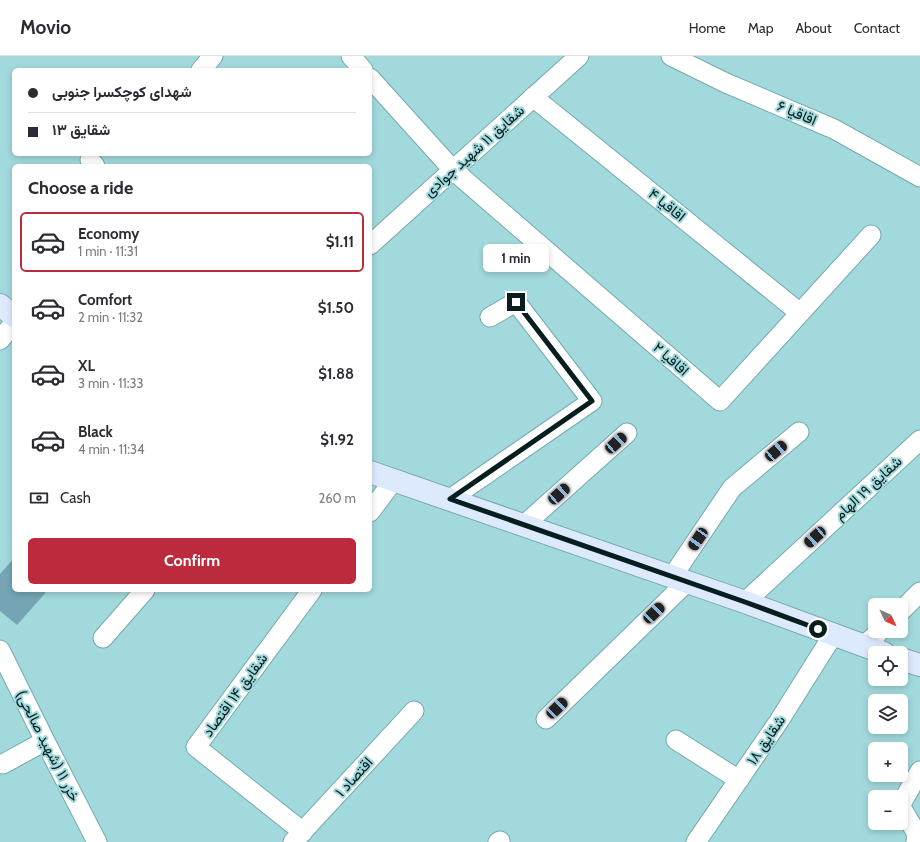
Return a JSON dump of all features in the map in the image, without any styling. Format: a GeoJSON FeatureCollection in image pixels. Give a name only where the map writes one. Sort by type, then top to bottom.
{"type":"FeatureCollection","features":[{"type":"Feature","properties":{"kind":"main road"},"geometry":{"type":"LineString","coordinates":[[0,305],[12,314]]}},
{"type":"Feature","properties":{"kind":"main road"},"geometry":{"type":"LineString","coordinates":[[372,473],[680,579],[868,648]]}},
{"type":"Feature","properties":{"kind":"main road"},"geometry":{"type":"LineString","coordinates":[[908,661],[920,665]]}},
{"type":"Feature","properties":{"kind":"street"},"geometry":{"type":"LineString","coordinates":[[204,68],[213,56]]}},
{"type":"Feature","properties":{"kind":"street"},"geometry":{"type":"LineString","coordinates":[[350,56],[361,68]]}},
{"type":"Feature","properties":{"kind":"street","name":"شقایق ۱۱ شهید جوادی"},"geometry":{"type":"LineString","coordinates":[[372,243],[579,56]]}},
{"type":"Feature","properties":{"kind":"street","name":"اقاقیا ۶"},"geometry":{"type":"LineString","coordinates":[[671,56],[726,83],[834,129],[920,177]]}},
{"type":"Feature","properties":{"kind":"street"},"geometry":{"type":"LineString","coordinates":[[372,80],[453,170]]}},
{"type":"Feature","properties":{"kind":"street","name":"اقاقیا ۴"},"geometry":{"type":"LineString","coordinates":[[533,97],[800,313]]}},
{"type":"Feature","properties":{"kind":"street","name":"اقاقیا ۲"},"geometry":{"type":"LineString","coordinates":[[453,170],[720,402],[870,235]]}},
{"type":"Feature","properties":{"kind":"street"},"geometry":{"type":"LineString","coordinates":[[450,499],[592,401],[516,302],[490,317]]}},
{"type":"Feature","properties":{"kind":"street"},"geometry":{"type":"LineString","coordinates":[[0,340],[12,325]]}},
{"type":"Feature","properties":{"kind":"street"},"geometry":{"type":"LineString","coordinates":[[546,719],[680,579],[732,488],[799,432]]}},
{"type":"Feature","properties":{"kind":"street"},"geometry":{"type":"LineString","coordinates":[[524,525],[628,433]]}},
{"type":"Feature","properties":{"kind":"street","name":"شقایق ۱۹ الهام"},"geometry":{"type":"LineString","coordinates":[[745,602],[920,440]]}},
{"type":"Feature","properties":{"kind":"street"},"geometry":{"type":"LineString","coordinates":[[372,509],[394,480]]}},
{"type":"Feature","properties":{"kind":"street"},"geometry":{"type":"LineString","coordinates":[[103,638],[143,592]]}},
{"type":"Feature","properties":{"kind":"street","name":"شقایق ۱۴ اقتصاد"},"geometry":{"type":"LineString","coordinates":[[298,837],[196,747],[311,592]]}},
{"type":"Feature","properties":{"kind":"street"},"geometry":{"type":"LineString","coordinates":[[908,604],[920,592]]}},
{"type":"Feature","properties":{"kind":"street","name":"شقایق ۱۸"},"geometry":{"type":"LineString","coordinates":[[696,842],[779,721],[833,634]]}},
{"type":"Feature","properties":{"kind":"street","name":"خزر ۱۱ (شهید صالحی)"},"geometry":{"type":"LineString","coordinates":[[0,650],[97,842]]}},
{"type":"Feature","properties":{"kind":"street","name":"اقتصاد ۱"},"geometry":{"type":"LineString","coordinates":[[298,837],[414,711]]}},
{"type":"Feature","properties":{"kind":"street"},"geometry":{"type":"LineString","coordinates":[[676,740],[739,780]]}},
{"type":"Feature","properties":{"kind":"street"},"geometry":{"type":"LineString","coordinates":[[3,764],[45,741]]}},
{"type":"Feature","properties":{"kind":"street"},"geometry":{"type":"LineString","coordinates":[[908,793],[920,771]]}},
{"type":"Feature","properties":{"kind":"street"},"geometry":{"type":"LineString","coordinates":[[908,818],[917,834],[916,842]]}},
{"type":"Feature","properties":{"kind":"building"},"geometry":{"type":"Polygon","coordinates":[[[12,560],[12,592],[46,592],[17,625],[0,611],[0,574],[12,560]]]}},
{"type":"Feature","properties":{"kind":"route"},"geometry":{"type":"LineString","coordinates":[[516,302],[592,401],[450,499],[818,629]]}}]}
